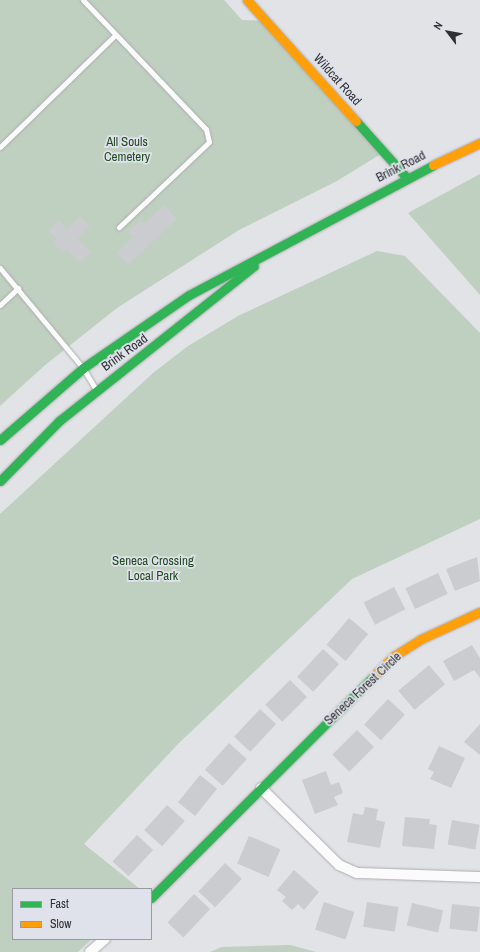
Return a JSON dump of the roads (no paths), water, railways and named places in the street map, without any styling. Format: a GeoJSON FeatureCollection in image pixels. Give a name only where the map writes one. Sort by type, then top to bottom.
{"type":"FeatureCollection","features":[{"type":"Feature","properties":{"kind":"main road","name":"Wildcat Road"},"geometry":{"type":"LineString","coordinates":[[248,0],[407,178]]}},
{"type":"Feature","properties":{"kind":"main road","name":"Brink Road"},"geometry":{"type":"LineString","coordinates":[[0,440],[83,368],[189,295],[407,178],[480,143]]}},
{"type":"Feature","properties":{"kind":"main road","name":"Brink Road"},"geometry":{"type":"LineString","coordinates":[[0,481],[59,421],[96,390],[224,292],[270,251]]}},
{"type":"Feature","properties":{"kind":"main road","name":"Seneca Forest Circle"},"geometry":{"type":"LineString","coordinates":[[152,897],[394,656],[421,639],[480,612]]}},
{"type":"Feature","properties":{"kind":"street"},"geometry":{"type":"LineString","coordinates":[[261,788],[340,865],[357,872],[480,877]]}},
{"type":"Feature","properties":{"kind":"street"},"geometry":{"type":"LineString","coordinates":[[90,952],[104,940]]}},
{"type":"Feature","properties":{"kind":"lane"},"geometry":{"type":"LineString","coordinates":[[83,0],[206,129],[209,142],[119,227]]}},
{"type":"Feature","properties":{"kind":"lane"},"geometry":{"type":"LineString","coordinates":[[0,147],[115,34]]}},
{"type":"Feature","properties":{"kind":"lane"},"geometry":{"type":"LineString","coordinates":[[0,268],[83,368],[96,390]]}},
{"type":"Feature","properties":{"kind":"lane"},"geometry":{"type":"LineString","coordinates":[[0,305],[18,288]]}},
{"type":"Feature","properties":{"kind":"park label","name":"All Souls Cemetery"},"geometry":{"type":"Point","coordinates":[127,150]}},
{"type":"Feature","properties":{"kind":"park label","name":"Seneca Crossing Local Park"},"geometry":{"type":"Point","coordinates":[153,570]}}]}
